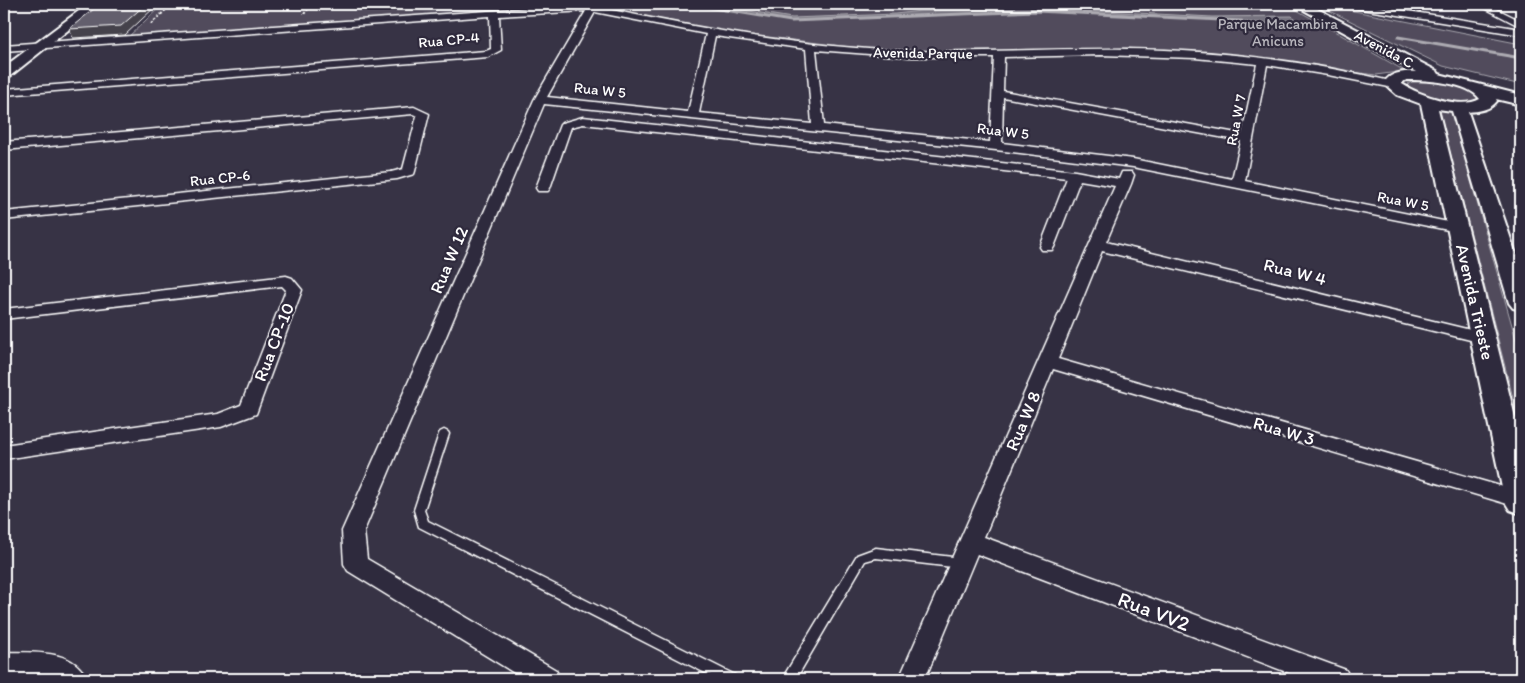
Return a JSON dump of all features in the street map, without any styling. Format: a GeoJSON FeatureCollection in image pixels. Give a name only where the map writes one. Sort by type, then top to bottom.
{"type":"FeatureCollection","features":[{"type":"Feature","properties":{"kind":"street"},"geometry":{"type":"LineString","coordinates":[[4,58],[11,48],[78,4]]}},
{"type":"Feature","properties":{"kind":"street"},"geometry":{"type":"LineString","coordinates":[[4,74],[94,4]]}},
{"type":"Feature","properties":{"kind":"street","name":"Avenida C"},"geometry":{"type":"LineString","coordinates":[[1291,4],[1406,66],[1413,76]]}},
{"type":"Feature","properties":{"kind":"street","name":"Avenida C"},"geometry":{"type":"LineString","coordinates":[[1299,4],[1442,78]]}},
{"type":"Feature","properties":{"kind":"street"},"geometry":{"type":"LineString","coordinates":[[1349,4],[1521,32]]}},
{"type":"Feature","properties":{"kind":"street"},"geometry":{"type":"LineString","coordinates":[[1395,4],[1413,15]]}},
{"type":"Feature","properties":{"kind":"street"},"geometry":{"type":"LineString","coordinates":[[1481,4],[1521,24]]}},
{"type":"Feature","properties":{"kind":"street","name":"Avenida Parque"},"geometry":{"type":"LineString","coordinates":[[494,14],[573,8],[592,9],[711,34],[812,47],[910,54],[1128,52],[1198,54],[1263,61],[1395,82]]}},
{"type":"Feature","properties":{"kind":"street","name":"Rua W 12"},"geometry":{"type":"LineString","coordinates":[[547,679],[356,564],[353,531],[540,100],[592,9]]}},
{"type":"Feature","properties":{"kind":"street","name":"Rua CP-4"},"geometry":{"type":"LineString","coordinates":[[4,92],[488,54],[496,50],[494,14],[11,48]]}},
{"type":"Feature","properties":{"kind":"street"},"geometry":{"type":"LineString","coordinates":[[693,116],[711,34]]}},
{"type":"Feature","properties":{"kind":"street"},"geometry":{"type":"LineString","coordinates":[[812,47],[818,128]]}},
{"type":"Feature","properties":{"kind":"street"},"geometry":{"type":"LineString","coordinates":[[996,146],[999,54]]}},
{"type":"Feature","properties":{"kind":"street","name":"Rua W 7"},"geometry":{"type":"LineString","coordinates":[[1238,184],[1263,61]]}},
{"type":"Feature","properties":{"kind":"street"},"geometry":{"type":"LineString","coordinates":[[1483,96],[1478,106],[1458,106],[1428,101],[1404,93],[1395,82],[1413,76],[1442,78],[1483,96],[1521,102]]}},
{"type":"Feature","properties":{"kind":"street"},"geometry":{"type":"LineString","coordinates":[[998,93],[1247,139]]}},
{"type":"Feature","properties":{"kind":"street","name":"Rua W 5"},"geometry":{"type":"LineString","coordinates":[[540,100],[996,146],[1132,163],[1458,228]]}},
{"type":"Feature","properties":{"kind":"street","name":"Avenida Trieste"},"geometry":{"type":"LineString","coordinates":[[1428,101],[1521,501]]}},
{"type":"Feature","properties":{"kind":"street"},"geometry":{"type":"LineString","coordinates":[[1458,106],[1521,302]]}},
{"type":"Feature","properties":{"kind":"street","name":"Rua CP-6"},"geometry":{"type":"LineString","coordinates":[[4,146],[414,110],[423,114],[409,171],[392,176],[4,216]]}},
{"type":"Feature","properties":{"kind":"street"},"geometry":{"type":"LineString","coordinates":[[543,188],[566,125],[583,120],[1075,175],[1124,184]]}},
{"type":"Feature","properties":{"kind":"street","name":"Rua W 8"},"geometry":{"type":"LineString","coordinates":[[912,679],[1132,163]]}},
{"type":"Feature","properties":{"kind":"street"},"geometry":{"type":"LineString","coordinates":[[1047,247],[1075,175]]}},
{"type":"Feature","properties":{"kind":"street","name":"Rua W 4"},"geometry":{"type":"LineString","coordinates":[[1098,245],[1483,338]]}},
{"type":"Feature","properties":{"kind":"street","name":"Rua CP-10"},"geometry":{"type":"LineString","coordinates":[[4,314],[286,281],[294,290],[248,408],[221,420],[4,452]]}},
{"type":"Feature","properties":{"kind":"street","name":"Rua W 3"},"geometry":{"type":"LineString","coordinates":[[1048,362],[1521,501]]}},
{"type":"Feature","properties":{"kind":"street","name":"Rua VV2"},"geometry":{"type":"LineString","coordinates":[[966,553],[1337,679]]}},
{"type":"Feature","properties":{"kind":"street"},"geometry":{"type":"LineString","coordinates":[[4,664],[52,666],[74,679]]}},
{"type":"Feature","properties":{"kind":"lane"},"geometry":{"type":"LineString","coordinates":[[444,434],[419,510],[423,524],[730,679]]}},
{"type":"Feature","properties":{"kind":"lane"},"geometry":{"type":"LineString","coordinates":[[790,679],[861,558],[876,553],[966,553]]}},
{"type":"Feature","properties":{"kind":"green space","name":"Parque Macambira Anicuns"},"geometry":{"type":"Polygon","coordinates":[[[163,4],[1286,4],[1405,71],[1376,75],[1197,52],[1124,48],[995,53],[892,52],[727,32],[589,6],[127,38],[163,4]]]}},
{"type":"Feature","properties":{"kind":"green space","name":"Parque Macambira Anicuns"},"geometry":{"type":"Polygon","coordinates":[[[1339,8],[1521,44],[1521,85],[1443,66],[1326,9],[1339,8]]]}},
{"type":"Feature","properties":{"kind":"green space"},"geometry":{"type":"Polygon","coordinates":[[[1415,80],[1448,82],[1465,88],[1478,97],[1469,102],[1461,103],[1443,101],[1410,89],[1408,84],[1415,80]]]}},
{"type":"Feature","properties":{"kind":"green space"},"geometry":{"type":"Polygon","coordinates":[[[1439,109],[1451,111],[1521,357],[1521,429],[1439,109]]]}},
{"type":"Feature","properties":{"kind":"shaded area"},"geometry":{"type":"Polygon","coordinates":[[[689,4],[706,4],[792,18],[895,14],[921,11],[1046,8],[1212,17],[1292,16],[1300,24],[1036,11],[791,21],[689,4]]]}},
{"type":"Feature","properties":{"kind":"building"},"geometry":{"type":"Polygon","coordinates":[[[100,4],[146,4],[121,26],[69,29],[100,4]]]}},
{"type":"Feature","properties":{"kind":"waterway"},"geometry":{"type":"LineString","coordinates":[[689,4],[791,21],[1036,11],[1242,21]]}},
{"type":"Feature","properties":{"kind":"waterway"},"geometry":{"type":"LineString","coordinates":[[1398,37],[1521,58]]}}]}
